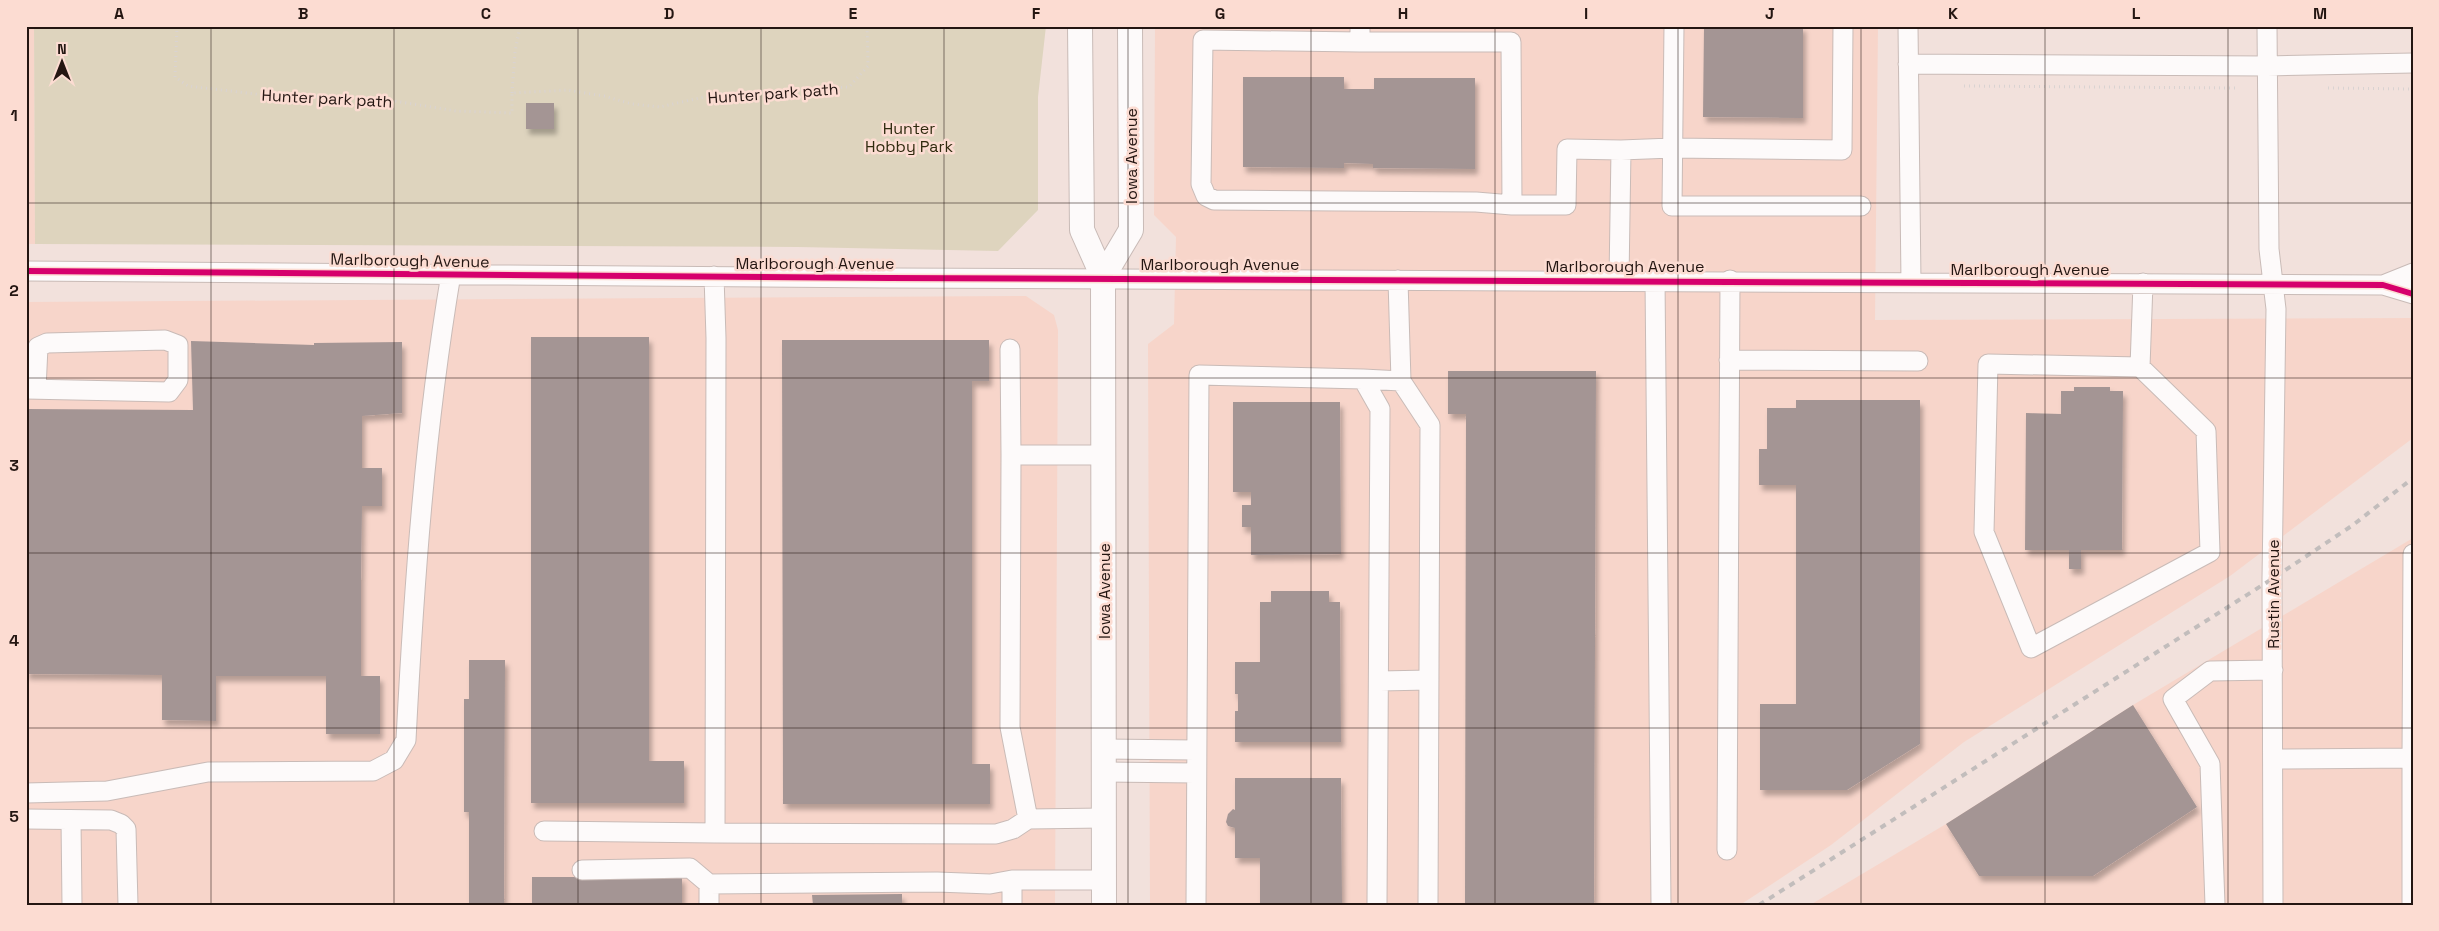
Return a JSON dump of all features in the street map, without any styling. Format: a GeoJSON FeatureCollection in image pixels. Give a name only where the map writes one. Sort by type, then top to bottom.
{"type":"FeatureCollection","features":[{"type":"Feature","properties":{"kind":"main road","name":"Iowa Avenue"},"geometry":{"type":"LineString","coordinates":[[1080,26],[1082,230],[1104,277],[1104,905]]}},
{"type":"Feature","properties":{"kind":"main road","name":"Iowa Avenue"},"geometry":{"type":"LineString","coordinates":[[1104,277],[1131,230],[1130,26]]}},
{"type":"Feature","properties":{"kind":"street"},"geometry":{"type":"LineString","coordinates":[[1674,26],[1672,206],[1861,206]]}},
{"type":"Feature","properties":{"kind":"street"},"geometry":{"type":"LineString","coordinates":[[1512,205],[1511,34],[1360,34],[1203,40],[1202,184],[1206,196],[1214,200],[1476,202],[1512,205],[1566,205],[1567,149],[1842,150],[1843,26]]}},
{"type":"Feature","properties":{"kind":"street"},"geometry":{"type":"LineString","coordinates":[[1908,26],[1911,282]]}},
{"type":"Feature","properties":{"kind":"street","name":"Rustin Avenue"},"geometry":{"type":"LineString","coordinates":[[2267,26],[2269,249],[2274,284],[2276,328],[2273,905]]}},
{"type":"Feature","properties":{"kind":"street"},"geometry":{"type":"LineString","coordinates":[[1908,64],[2267,66],[2413,63]]}},
{"type":"Feature","properties":{"kind":"street"},"geometry":{"type":"LineString","coordinates":[[1619,280],[1621,150]]}},
{"type":"Feature","properties":{"kind":"street","name":"Marlborough Avenue"},"geometry":{"type":"LineString","coordinates":[[26,270],[714,276],[2383,285],[2413,294]]}},
{"type":"Feature","properties":{"kind":"street","name":"Marlborough Avenue"},"geometry":{"type":"LineString","coordinates":[[2383,285],[2413,273]]}},
{"type":"Feature","properties":{"kind":"street"},"geometry":{"type":"LineString","coordinates":[[26,794],[107,791],[208,772],[373,771],[394,760],[406,740],[422,503],[437,359],[450,274]]}},
{"type":"Feature","properties":{"kind":"street"},"geometry":{"type":"LineString","coordinates":[[714,276],[716,338],[715,833]]}},
{"type":"Feature","properties":{"kind":"street"},"geometry":{"type":"LineString","coordinates":[[1398,280],[1401,381],[1430,425],[1428,905]]}},
{"type":"Feature","properties":{"kind":"street"},"geometry":{"type":"LineString","coordinates":[[1656,280],[1661,905]]}},
{"type":"Feature","properties":{"kind":"street"},"geometry":{"type":"LineString","coordinates":[[1727,850],[1730,280]]}},
{"type":"Feature","properties":{"kind":"street"},"geometry":{"type":"LineString","coordinates":[[2140,367],[1988,364],[1984,532],[2031,648],[2210,552],[2206,431],[2140,367],[2142,283]]}},
{"type":"Feature","properties":{"kind":"street"},"geometry":{"type":"LineString","coordinates":[[165,340],[178,345],[178,380],[169,392],[31,389],[38,347],[47,343],[165,340]]}},
{"type":"Feature","properties":{"kind":"street"},"geometry":{"type":"LineString","coordinates":[[1010,349],[1010,727],[1028,819]]}},
{"type":"Feature","properties":{"kind":"street"},"geometry":{"type":"LineString","coordinates":[[1729,360],[1918,361]]}},
{"type":"Feature","properties":{"kind":"street"},"geometry":{"type":"LineString","coordinates":[[1196,905],[1195,750],[1198,375],[1401,381]]}},
{"type":"Feature","properties":{"kind":"street"},"geometry":{"type":"LineString","coordinates":[[1363,379],[1380,410],[1380,680],[1377,905]]}},
{"type":"Feature","properties":{"kind":"street"},"geometry":{"type":"LineString","coordinates":[[1011,455],[1104,455]]}},
{"type":"Feature","properties":{"kind":"street"},"geometry":{"type":"LineString","coordinates":[[2412,905],[2413,554]]}},
{"type":"Feature","properties":{"kind":"street"},"geometry":{"type":"LineString","coordinates":[[2215,905],[2210,764],[2173,699],[2210,671],[2273,670]]}},
{"type":"Feature","properties":{"kind":"street"},"geometry":{"type":"LineString","coordinates":[[1380,680],[1429,680]]}},
{"type":"Feature","properties":{"kind":"street"},"geometry":{"type":"LineString","coordinates":[[1104,760],[1195,750]]}},
{"type":"Feature","properties":{"kind":"street"},"geometry":{"type":"LineString","coordinates":[[2273,759],[2412,758]]}},
{"type":"Feature","properties":{"kind":"street"},"geometry":{"type":"LineString","coordinates":[[1104,760],[1195,773]]}},
{"type":"Feature","properties":{"kind":"street"},"geometry":{"type":"LineString","coordinates":[[544,831],[996,834],[1013,830],[1028,819],[1104,818]]}},
{"type":"Feature","properties":{"kind":"street"},"geometry":{"type":"LineString","coordinates":[[26,819],[111,820],[121,824],[126,829],[128,905]]}},
{"type":"Feature","properties":{"kind":"street"},"geometry":{"type":"LineString","coordinates":[[71,820],[72,905]]}},
{"type":"Feature","properties":{"kind":"street"},"geometry":{"type":"LineString","coordinates":[[582,870],[690,868],[709,884],[937,882],[990,884],[1012,880],[1104,880]]}},
{"type":"Feature","properties":{"kind":"street"},"geometry":{"type":"LineString","coordinates":[[1012,880],[1012,905]]}},
{"type":"Feature","properties":{"kind":"street"},"geometry":{"type":"LineString","coordinates":[[709,884],[709,905]]}},
{"type":"Feature","properties":{"kind":"path"},"geometry":{"type":"LineString","coordinates":[[1964,86],[2236,88]]}},
{"type":"Feature","properties":{"kind":"path"},"geometry":{"type":"LineString","coordinates":[[2328,88],[2413,89]]}},
{"type":"Feature","properties":{"kind":"shaded area"},"geometry":{"type":"Polygon","coordinates":[[[26,26],[34,26],[35,244],[26,244],[26,26]]]}},
{"type":"Feature","properties":{"kind":"shaded area"},"geometry":{"type":"Polygon","coordinates":[[[1155,26],[1878,26],[1875,320],[2413,318],[2413,438],[2230,576],[1964,742],[1831,845],[1740,905],[1150,905],[1148,344],[1174,324],[1176,237],[1154,215],[1155,26]]]}},
{"type":"Feature","properties":{"kind":"shaded area"},"geometry":{"type":"Polygon","coordinates":[[[1026,296],[1054,315],[1058,330],[1055,905],[26,905],[26,302],[1026,296]]]}},
{"type":"Feature","properties":{"kind":"shaded area"},"geometry":{"type":"Polygon","coordinates":[[[2413,538],[2413,905],[1810,905],[1946,824],[2133,705],[2413,538]]]}},
{"type":"Feature","properties":{"kind":"green space","name":"Hunter Hobby Park"},"geometry":{"type":"Polygon","coordinates":[[[34,26],[1046,26],[1038,97],[1038,210],[998,251],[798,247],[35,244],[34,26]]]}},
{"type":"Feature","properties":{"kind":"building"},"geometry":{"type":"Polygon","coordinates":[[[1704,26],[1803,26],[1803,118],[1703,117],[1704,26]]]}},
{"type":"Feature","properties":{"kind":"building"},"geometry":{"type":"Polygon","coordinates":[[[1243,77],[1344,77],[1344,89],[1374,89],[1374,78],[1475,78],[1475,169],[1373,168],[1373,164],[1344,163],[1344,168],[1243,167],[1243,77]]]}},
{"type":"Feature","properties":{"kind":"building"},"geometry":{"type":"Polygon","coordinates":[[[526,103],[554,103],[554,129],[526,129],[526,103]]]}},
{"type":"Feature","properties":{"kind":"building"},"geometry":{"type":"Polygon","coordinates":[[[531,337],[649,337],[649,761],[684,761],[684,803],[531,803],[531,337]]]}},
{"type":"Feature","properties":{"kind":"building"},"geometry":{"type":"Polygon","coordinates":[[[782,340],[989,340],[989,381],[972,381],[972,764],[990,764],[990,804],[783,804],[782,340]]]}},
{"type":"Feature","properties":{"kind":"building"},"geometry":{"type":"Polygon","coordinates":[[[191,341],[314,345],[314,343],[402,342],[402,413],[362,416],[362,468],[382,468],[382,506],[362,506],[361,580],[361,676],[380,676],[380,734],[326,734],[326,676],[216,676],[216,721],[162,720],[162,675],[26,674],[26,409],[193,410],[191,341]]]}},
{"type":"Feature","properties":{"kind":"building"},"geometry":{"type":"Polygon","coordinates":[[[1448,371],[1596,371],[1594,905],[1465,905],[1466,414],[1448,414],[1448,371]]]}},
{"type":"Feature","properties":{"kind":"building"},"geometry":{"type":"Polygon","coordinates":[[[2074,387],[2110,387],[2110,391],[2123,391],[2122,550],[2081,550],[2081,569],[2069,569],[2069,550],[2025,550],[2026,413],[2061,414],[2061,391],[2074,391],[2074,387]]]}},
{"type":"Feature","properties":{"kind":"building"},"geometry":{"type":"Polygon","coordinates":[[[1796,400],[1920,400],[1920,744],[1847,790],[1760,790],[1760,704],[1796,704],[1796,485],[1759,485],[1759,449],[1767,449],[1767,408],[1796,408],[1796,400]]]}},
{"type":"Feature","properties":{"kind":"building"},"geometry":{"type":"Polygon","coordinates":[[[1233,402],[1340,402],[1341,554],[1251,555],[1251,527],[1242,527],[1242,505],[1251,505],[1251,492],[1233,492],[1233,402]]]}},
{"type":"Feature","properties":{"kind":"building"},"geometry":{"type":"Polygon","coordinates":[[[1271,591],[1329,591],[1329,602],[1340,602],[1341,742],[1235,742],[1235,711],[1238,711],[1238,694],[1235,694],[1235,662],[1260,662],[1260,602],[1271,602],[1271,591]]]}},
{"type":"Feature","properties":{"kind":"building"},"geometry":{"type":"Polygon","coordinates":[[[469,660],[505,660],[504,905],[469,905],[469,812],[464,812],[464,699],[469,699],[469,660]]]}},
{"type":"Feature","properties":{"kind":"building"},"geometry":{"type":"Polygon","coordinates":[[[2133,705],[2197,807],[2093,876],[1979,876],[1946,824],[2133,705]]]}},
{"type":"Feature","properties":{"kind":"building"},"geometry":{"type":"Polygon","coordinates":[[[1235,778],[1341,778],[1342,905],[1260,905],[1260,858],[1235,858],[1235,828],[1228,826],[1226,822],[1228,814],[1233,809],[1235,810],[1235,778]]]}},
{"type":"Feature","properties":{"kind":"building"},"geometry":{"type":"Polygon","coordinates":[[[532,877],[682,877],[682,905],[532,905],[532,877]]]}},
{"type":"Feature","properties":{"kind":"building"},"geometry":{"type":"Polygon","coordinates":[[[902,894],[902,905],[813,905],[812,895],[902,894]]]}},
{"type":"Feature","properties":{"kind":"railway"},"geometry":{"type":"LineString","coordinates":[[1759,905],[2272,579],[2353,525],[2413,478]]}},
{"type":"Feature","properties":{"kind":"cycle path"},"geometry":{"type":"LineString","coordinates":[[26,271],[889,278],[2383,285],[2413,294]]}}]}
